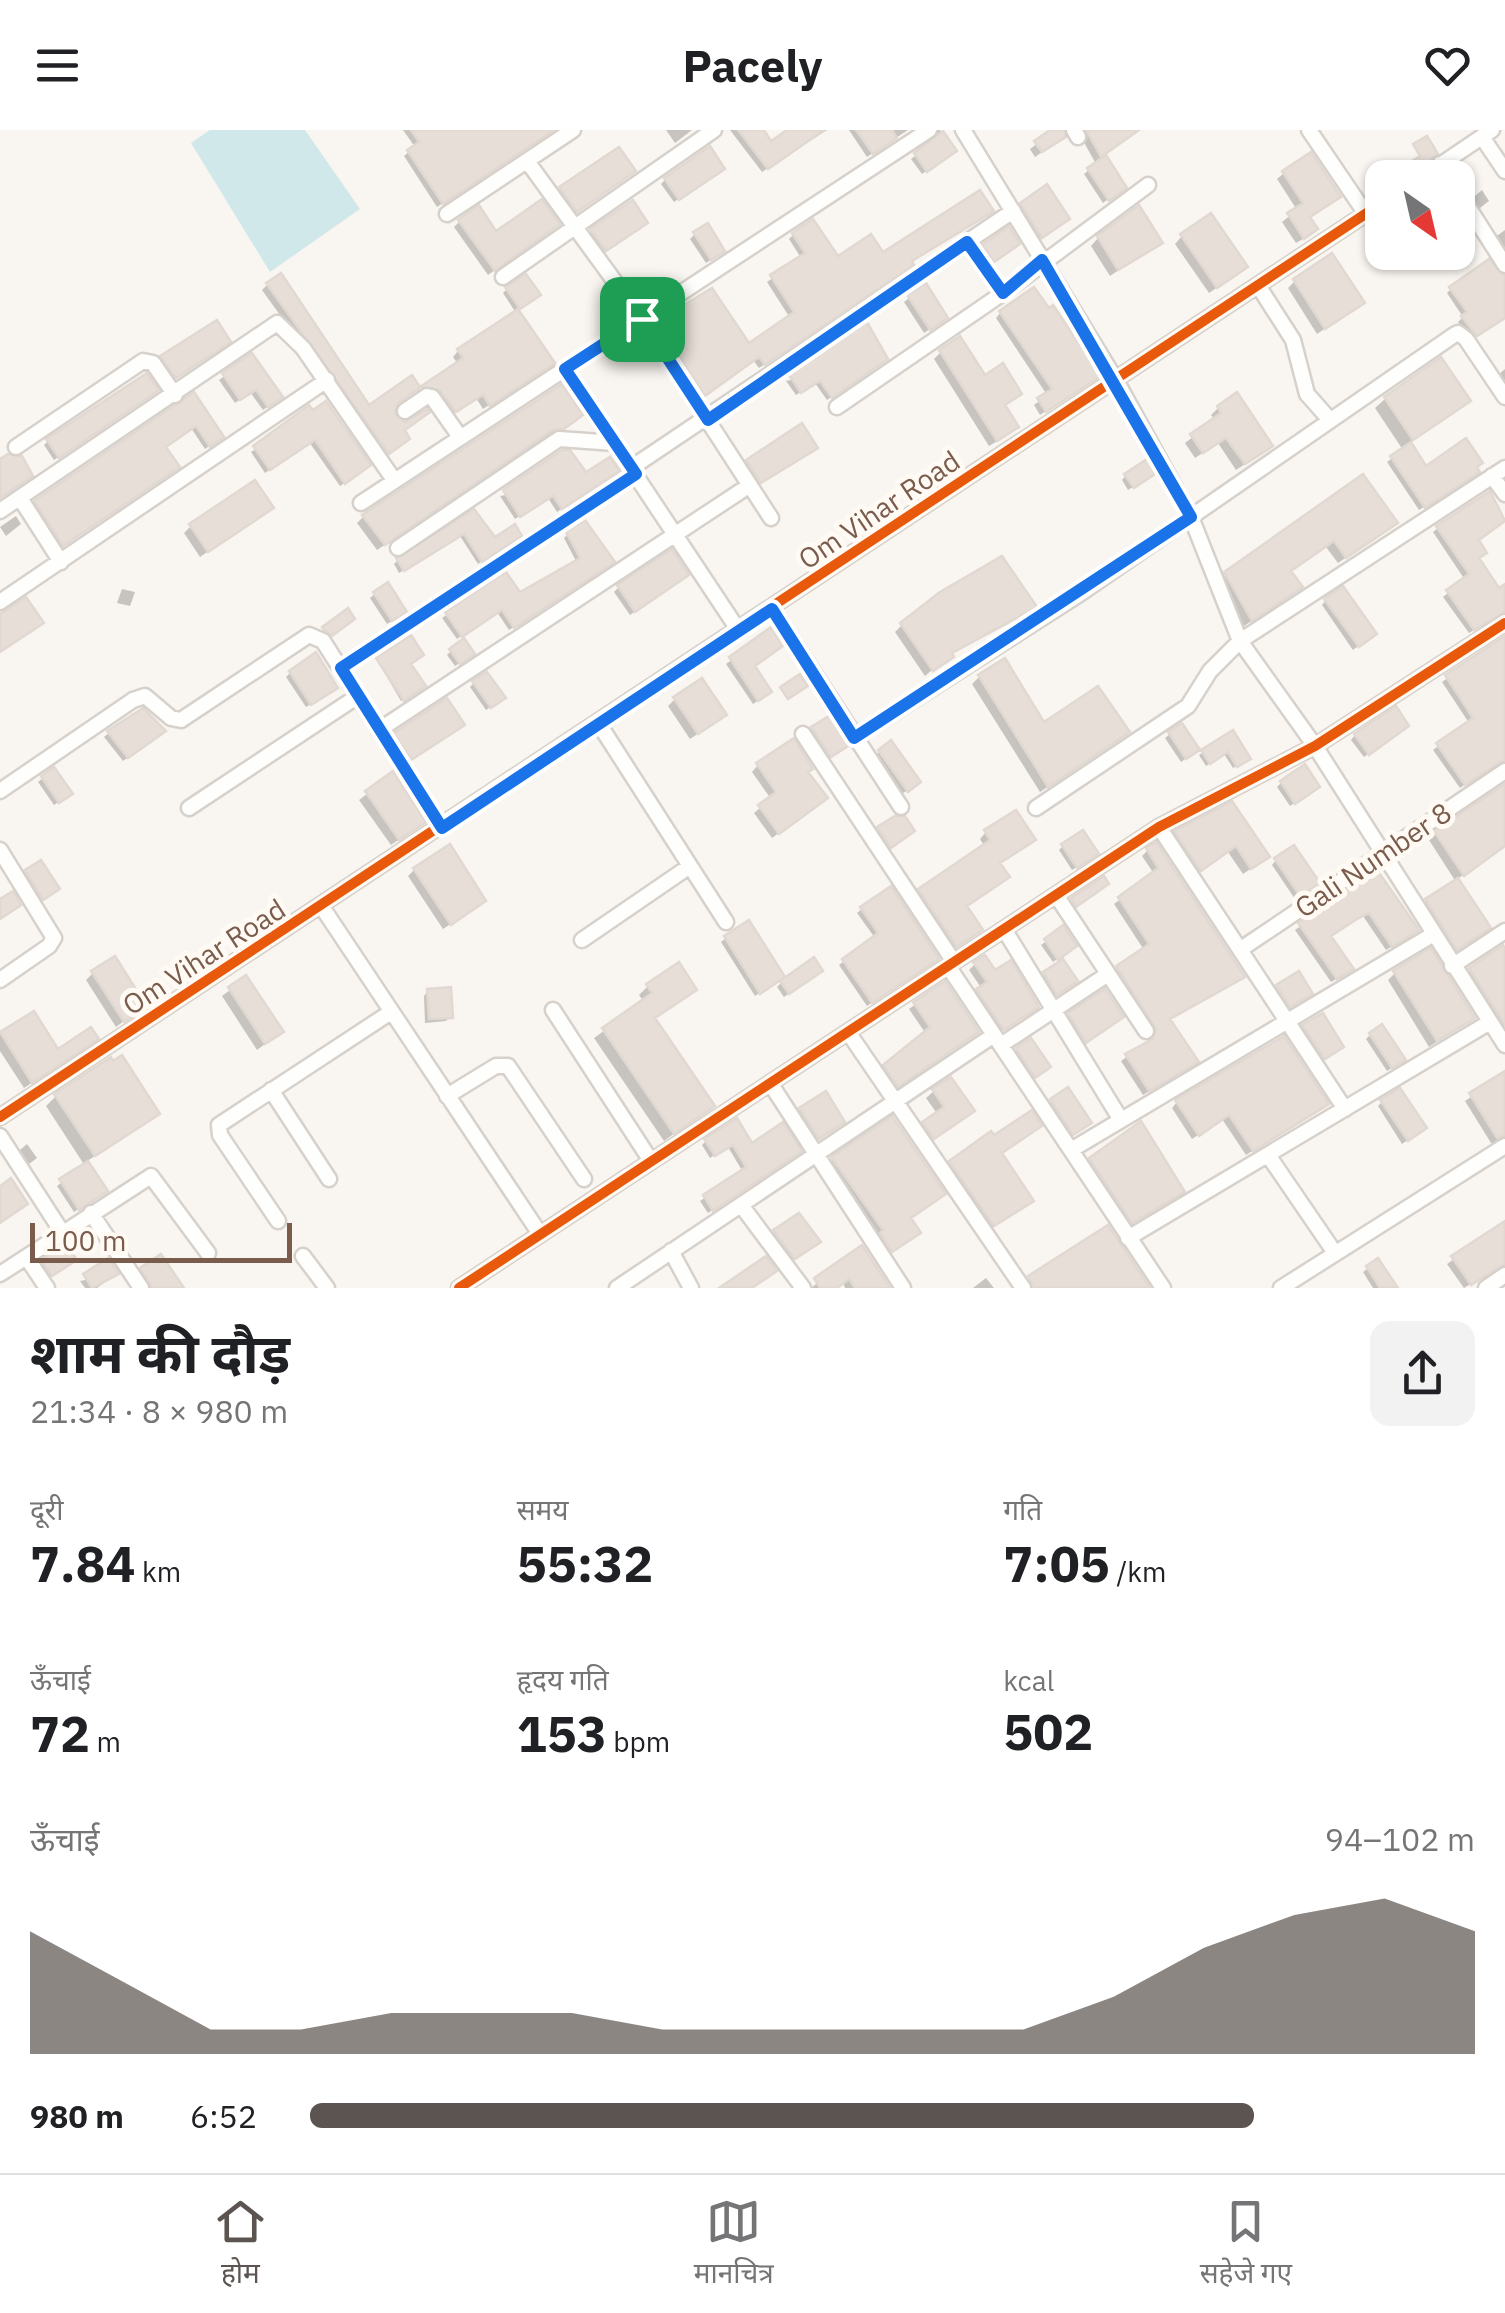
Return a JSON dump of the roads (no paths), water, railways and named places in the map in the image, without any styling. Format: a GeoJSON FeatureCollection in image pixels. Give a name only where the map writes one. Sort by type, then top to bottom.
{"type":"FeatureCollection","features":[{"type":"Feature","properties":{"kind":"street"},"geometry":{"type":"LineString","coordinates":[[447,214],[573,130]]}},
{"type":"Feature","properties":{"kind":"street"},"geometry":{"type":"LineString","coordinates":[[502,278],[714,130]]}},
{"type":"Feature","properties":{"kind":"street"},"geometry":{"type":"LineString","coordinates":[[361,503],[929,130]]}},
{"type":"Feature","properties":{"kind":"street"},"geometry":{"type":"LineString","coordinates":[[963,130],[1117,382],[1191,517],[1240,641],[1315,746],[1380,854],[1505,1045]]}},
{"type":"Feature","properties":{"kind":"street"},"geometry":{"type":"LineString","coordinates":[[1309,130],[1365,213]]}},
{"type":"Feature","properties":{"kind":"street"},"geometry":{"type":"LineString","coordinates":[[1457,160],[1487,134],[1505,171]]}},
{"type":"Feature","properties":{"kind":"street"},"geometry":{"type":"LineString","coordinates":[[526,161],[642,319],[771,518]]}},
{"type":"Feature","properties":{"kind":"street"},"geometry":{"type":"LineString","coordinates":[[837,407],[1003,293],[1148,184]]}},
{"type":"Feature","properties":{"kind":"street"},"geometry":{"type":"LineString","coordinates":[[341,668],[1013,211]]}},
{"type":"Feature","properties":{"kind":"street","name":"Om Vihar Road"},"geometry":{"type":"LineString","coordinates":[[0,1117],[1365,215]]}},
{"type":"Feature","properties":{"kind":"street"},"geometry":{"type":"LineString","coordinates":[[1475,217],[1505,264]]}},
{"type":"Feature","properties":{"kind":"street"},"geometry":{"type":"LineString","coordinates":[[967,242],[1003,293]]}},
{"type":"Feature","properties":{"kind":"street"},"geometry":{"type":"LineString","coordinates":[[1259,286],[1293,340],[1303,386],[1330,420]]}},
{"type":"Feature","properties":{"kind":"street"},"geometry":{"type":"LineString","coordinates":[[0,512],[175,396],[276,323],[303,348],[394,480]]}},
{"type":"Feature","properties":{"kind":"street"},"geometry":{"type":"LineString","coordinates":[[854,738],[1191,517],[1458,333],[1505,397]]}},
{"type":"Feature","properties":{"kind":"street"},"geometry":{"type":"LineString","coordinates":[[16,446],[143,361],[153,363],[175,396]]}},
{"type":"Feature","properties":{"kind":"street"},"geometry":{"type":"LineString","coordinates":[[565,369],[740,631]]}},
{"type":"Feature","properties":{"kind":"street"},"geometry":{"type":"LineString","coordinates":[[0,602],[327,380]]}},
{"type":"Feature","properties":{"kind":"street"},"geometry":{"type":"LineString","coordinates":[[405,411],[427,396],[432,397],[460,437]]}},
{"type":"Feature","properties":{"kind":"street"},"geometry":{"type":"LineString","coordinates":[[398,548],[560,439],[615,443]]}},
{"type":"Feature","properties":{"kind":"street"},"geometry":{"type":"LineString","coordinates":[[1036,808],[1188,706],[1210,671],[1240,641],[1498,472],[1505,494]]}},
{"type":"Feature","properties":{"kind":"street"},"geometry":{"type":"LineString","coordinates":[[379,730],[750,484]]}},
{"type":"Feature","properties":{"kind":"street"},"geometry":{"type":"LineString","coordinates":[[20,498],[61,562]]}},
{"type":"Feature","properties":{"kind":"street"},"geometry":{"type":"LineString","coordinates":[[772,609],[901,807]]}},
{"type":"Feature","properties":{"kind":"street"},"geometry":{"type":"LineString","coordinates":[[459,1288],[1159,827],[1315,746],[1505,623]]}},
{"type":"Feature","properties":{"kind":"street"},"geometry":{"type":"LineString","coordinates":[[0,791],[133,700],[145,696],[181,720],[304,636],[318,635],[442,828]]}},
{"type":"Feature","properties":{"kind":"street"},"geometry":{"type":"LineString","coordinates":[[189,808],[358,696]]}},
{"type":"Feature","properties":{"kind":"street"},"geometry":{"type":"LineString","coordinates":[[598,724],[726,922]]}},
{"type":"Feature","properties":{"kind":"street"},"geometry":{"type":"LineString","coordinates":[[803,734],[998,1040],[1163,1288]]}},
{"type":"Feature","properties":{"kind":"street","name":"Gali Number 8"},"geometry":{"type":"LineString","coordinates":[[1241,949],[1505,771]]}},
{"type":"Feature","properties":{"kind":"street"},"geometry":{"type":"LineString","coordinates":[[1159,827],[1345,1109]]}},
{"type":"Feature","properties":{"kind":"street"},"geometry":{"type":"LineString","coordinates":[[0,850],[54,938],[49,946],[0,980]]}},
{"type":"Feature","properties":{"kind":"street"},"geometry":{"type":"LineString","coordinates":[[582,940],[690,866]]}},
{"type":"Feature","properties":{"kind":"street"},"geometry":{"type":"LineString","coordinates":[[1056,895],[1146,1031]]}},
{"type":"Feature","properties":{"kind":"street"},"geometry":{"type":"LineString","coordinates":[[322,907],[540,1234]]}},
{"type":"Feature","properties":{"kind":"street"},"geometry":{"type":"LineString","coordinates":[[1004,928],[1122,1120]]}},
{"type":"Feature","properties":{"kind":"street"},"geometry":{"type":"LineString","coordinates":[[1452,966],[1505,931]]}},
{"type":"Feature","properties":{"kind":"street"},"geometry":{"type":"LineString","coordinates":[[1072,1150],[1432,934]]}},
{"type":"Feature","properties":{"kind":"street"},"geometry":{"type":"LineString","coordinates":[[617,1288],[897,1100],[1108,974]]}},
{"type":"Feature","properties":{"kind":"street"},"geometry":{"type":"LineString","coordinates":[[553,1010],[651,1161]]}},
{"type":"Feature","properties":{"kind":"street"},"geometry":{"type":"LineString","coordinates":[[278,1221],[218,1130],[225,1119],[391,1012]]}},
{"type":"Feature","properties":{"kind":"street"},"geometry":{"type":"LineString","coordinates":[[1128,1238],[1490,1022]]}},
{"type":"Feature","properties":{"kind":"street"},"geometry":{"type":"LineString","coordinates":[[848,1032],[1024,1288]]}},
{"type":"Feature","properties":{"kind":"street"},"geometry":{"type":"LineString","coordinates":[[447,1096],[496,1066],[508,1066],[584,1179]]}},
{"type":"Feature","properties":{"kind":"street"},"geometry":{"type":"LineString","coordinates":[[770,1083],[903,1288]]}},
{"type":"Feature","properties":{"kind":"street"},"geometry":{"type":"LineString","coordinates":[[270,1090],[329,1179]]}},
{"type":"Feature","properties":{"kind":"street"},"geometry":{"type":"LineString","coordinates":[[0,1136],[62,1232]]}},
{"type":"Feature","properties":{"kind":"street"},"geometry":{"type":"LineString","coordinates":[[1282,1288],[1505,1146]]}},
{"type":"Feature","properties":{"kind":"street"},"geometry":{"type":"LineString","coordinates":[[1268,1155],[1336,1253]]}},
{"type":"Feature","properties":{"kind":"street"},"geometry":{"type":"LineString","coordinates":[[0,1274],[150,1176],[208,1254]]}},
{"type":"Feature","properties":{"kind":"street"},"geometry":{"type":"LineString","coordinates":[[740,1205],[803,1288]]}},
{"type":"Feature","properties":{"kind":"street"},"geometry":{"type":"LineString","coordinates":[[90,1213],[141,1288]]}},
{"type":"Feature","properties":{"kind":"street"},"geometry":{"type":"LineString","coordinates":[[672,1251],[691,1288]]}},
{"type":"Feature","properties":{"kind":"street"},"geometry":{"type":"LineString","coordinates":[[303,1256],[327,1288]]}},
{"type":"Feature","properties":{"kind":"street"},"geometry":{"type":"LineString","coordinates":[[26,1258],[46,1288]]}},
{"type":"Feature","properties":{"kind":"street"},"geometry":{"type":"LineString","coordinates":[[1486,1288],[1505,1276]]}},
{"type":"Feature","properties":{"kind":"water"},"geometry":{"type":"Polygon","coordinates":[[[210,130],[305,130],[360,209],[270,272],[191,143],[210,130]]]}}]}
